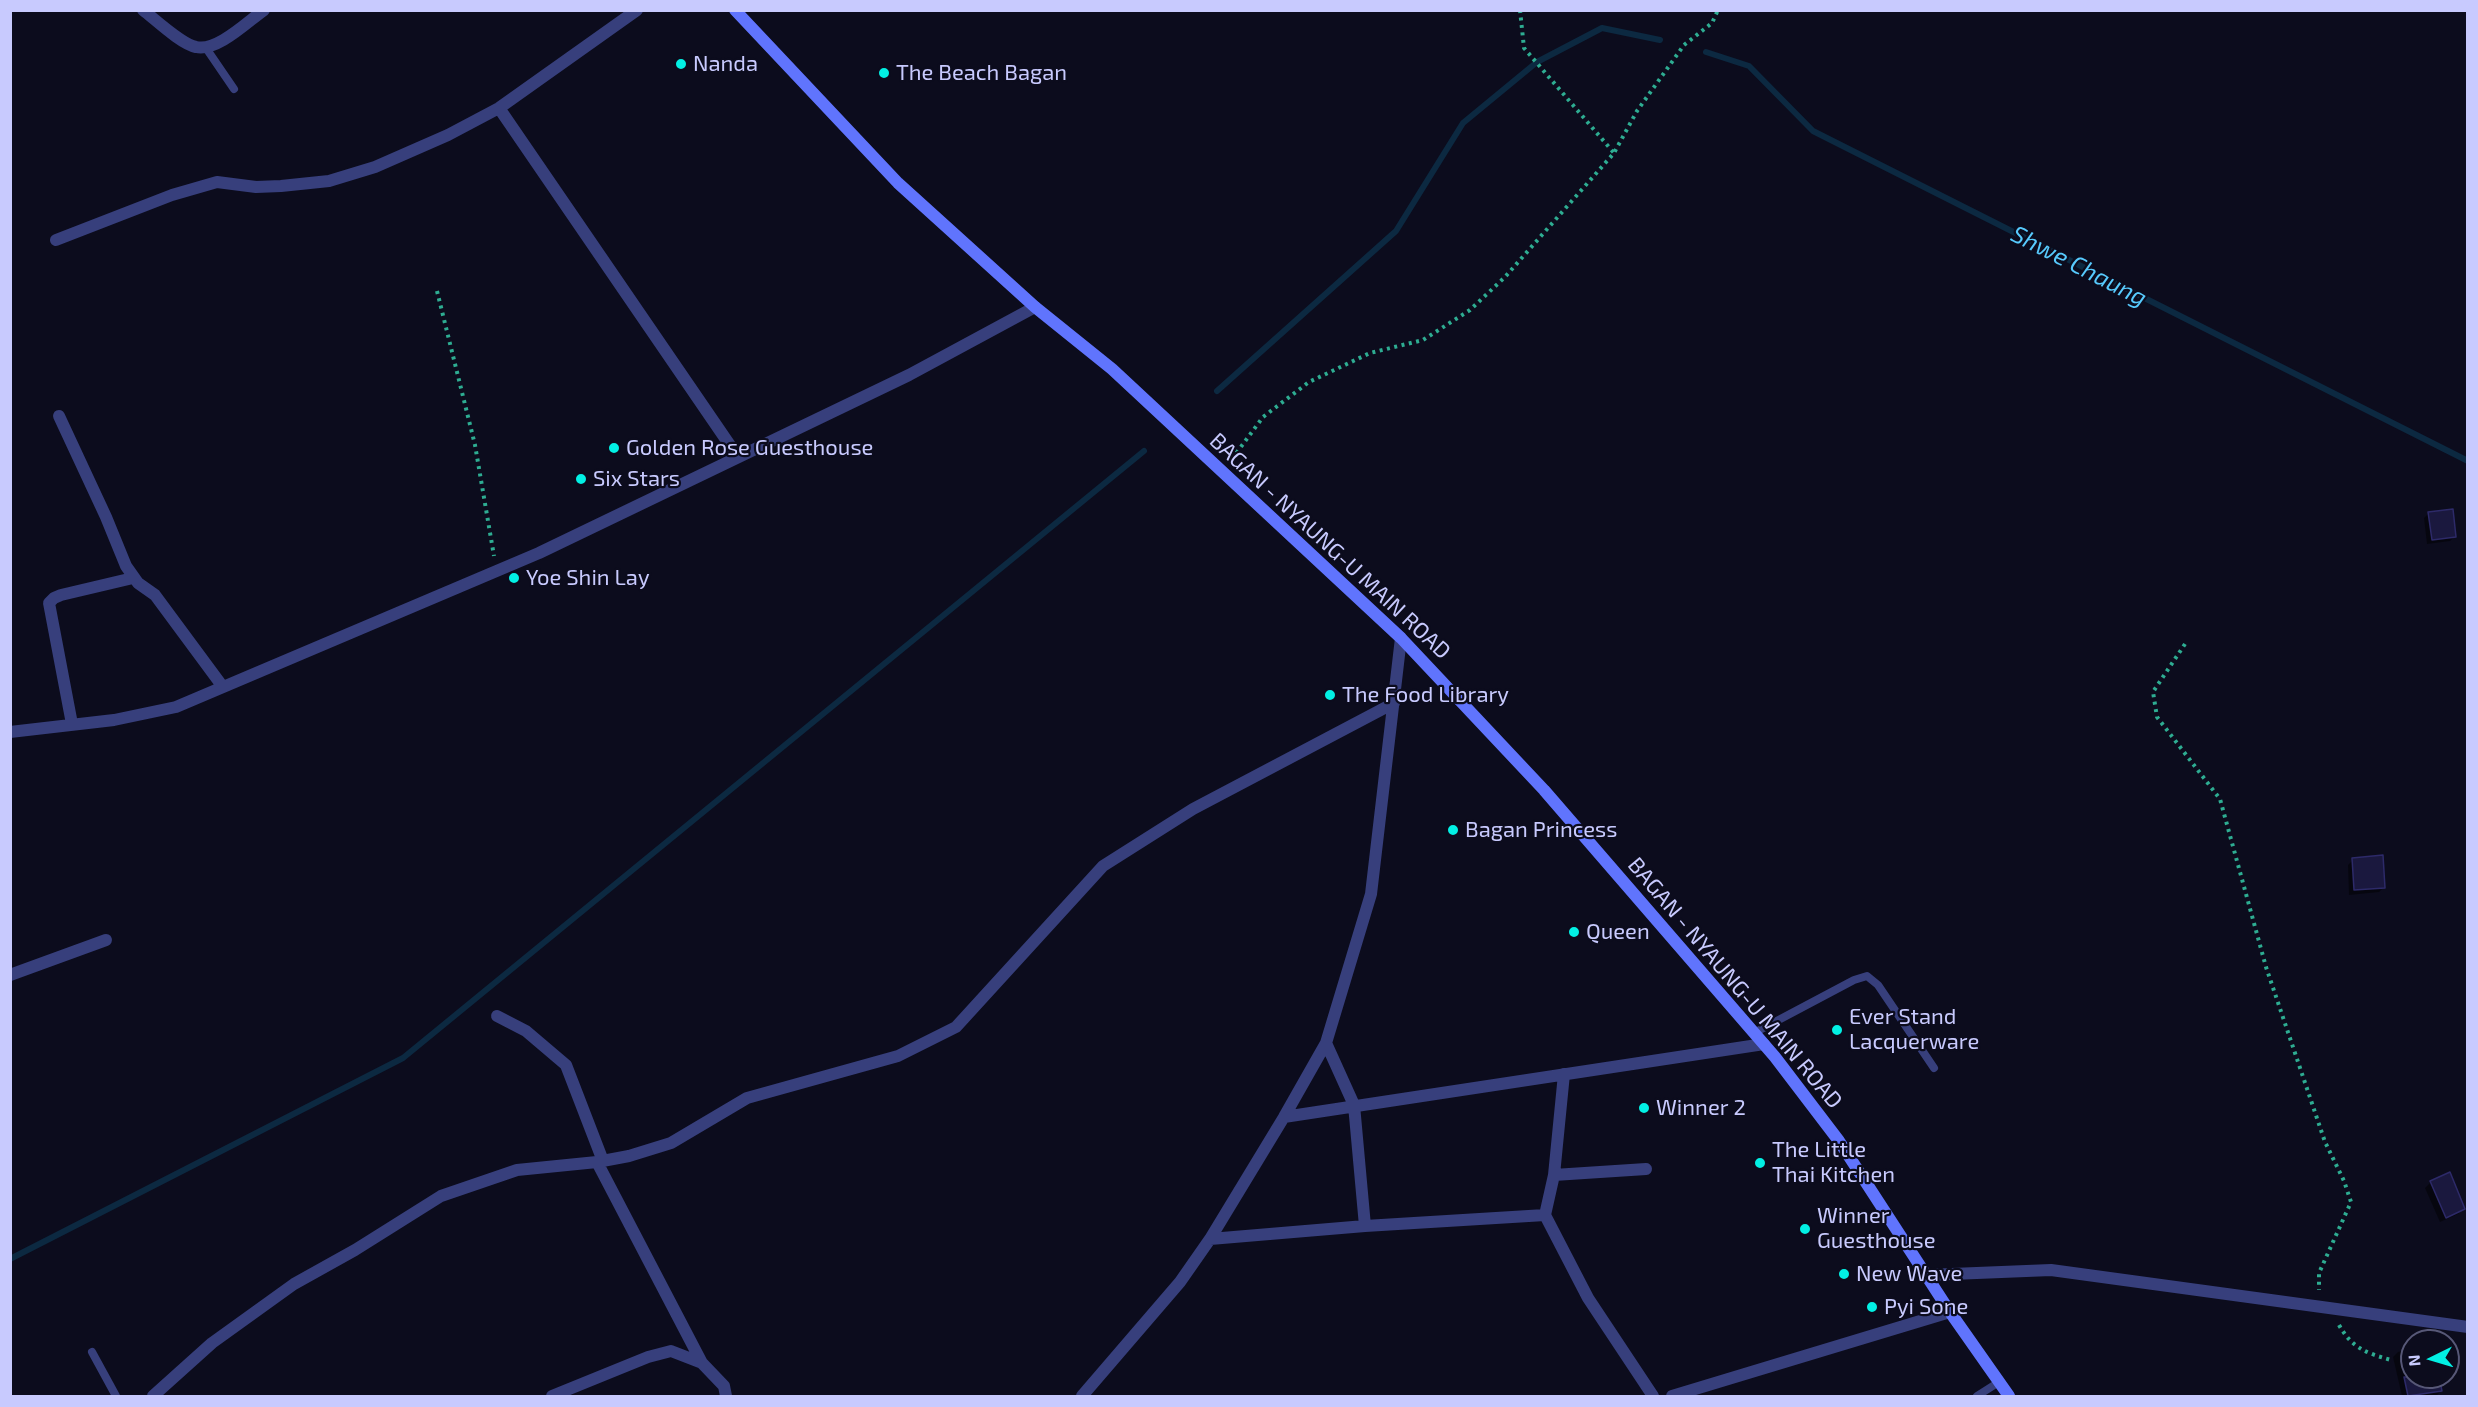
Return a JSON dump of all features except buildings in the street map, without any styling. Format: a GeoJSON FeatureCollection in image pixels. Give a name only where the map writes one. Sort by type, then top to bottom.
{"type":"FeatureCollection","features":[{"type":"Feature","properties":{"kind":"main road","name":"BAGAN - NYAUNG-U MAIN ROAD"},"geometry":{"type":"LineString","coordinates":[[735,10],[898,183],[1035,307],[1112,369],[1401,638],[1544,790],[1764,1044],[1839,1141],[1950,1312],[2009,1396]]}},
{"type":"Feature","properties":{"kind":"street"},"geometry":{"type":"LineString","coordinates":[[143,10],[188,44],[206,48],[217,44],[264,10]]}},
{"type":"Feature","properties":{"kind":"street"},"geometry":{"type":"LineString","coordinates":[[56,240],[172,195],[217,182],[268,187],[329,181],[420,148],[499,108],[637,10]]}},
{"type":"Feature","properties":{"kind":"street"},"geometry":{"type":"LineString","coordinates":[[499,108],[738,457]]}},
{"type":"Feature","properties":{"kind":"street"},"geometry":{"type":"LineString","coordinates":[[10,732],[145,714],[176,707],[497,572],[909,375],[1035,307]]}},
{"type":"Feature","properties":{"kind":"street"},"geometry":{"type":"LineString","coordinates":[[59,416],[106,517],[121,557],[134,578],[155,595],[223,687]]}},
{"type":"Feature","properties":{"kind":"street"},"geometry":{"type":"LineString","coordinates":[[72,724],[49,603],[61,595],[134,578]]}},
{"type":"Feature","properties":{"kind":"street"},"geometry":{"type":"LineString","coordinates":[[1082,1396],[1180,1282],[1210,1239],[1326,1043],[1371,894],[1401,638]]}},
{"type":"Feature","properties":{"kind":"street"},"geometry":{"type":"LineString","coordinates":[[153,1396],[212,1343],[294,1284],[355,1250],[441,1196],[517,1170],[629,1156],[671,1143],[747,1098],[898,1056],[956,1027],[1103,866],[1193,809],[1394,703]]}},
{"type":"Feature","properties":{"kind":"street"},"geometry":{"type":"LineString","coordinates":[[10,975],[106,940]]}},
{"type":"Feature","properties":{"kind":"street"},"geometry":{"type":"LineString","coordinates":[[497,1016],[526,1031],[566,1065],[600,1161],[702,1363],[724,1386],[726,1396]]}},
{"type":"Feature","properties":{"kind":"street"},"geometry":{"type":"LineString","coordinates":[[1326,1043],[1354,1105],[1365,1226]]}},
{"type":"Feature","properties":{"kind":"street"},"geometry":{"type":"LineString","coordinates":[[1284,1117],[1764,1044]]}},
{"type":"Feature","properties":{"kind":"street"},"geometry":{"type":"LineString","coordinates":[[1564,1074],[1554,1175],[1545,1215],[1588,1298],[1653,1396]]}},
{"type":"Feature","properties":{"kind":"street"},"geometry":{"type":"LineString","coordinates":[[1554,1175],[1646,1169]]}},
{"type":"Feature","properties":{"kind":"street"},"geometry":{"type":"LineString","coordinates":[[1210,1239],[1365,1226],[1545,1215]]}},
{"type":"Feature","properties":{"kind":"street"},"geometry":{"type":"LineString","coordinates":[[1927,1275],[2051,1270],[2468,1326]]}},
{"type":"Feature","properties":{"kind":"street"},"geometry":{"type":"LineString","coordinates":[[1672,1396],[1950,1312]]}},
{"type":"Feature","properties":{"kind":"street"},"geometry":{"type":"LineString","coordinates":[[552,1396],[648,1357],[672,1351],[702,1363]]}},
{"type":"Feature","properties":{"kind":"lane"},"geometry":{"type":"LineString","coordinates":[[206,48],[234,89]]}},
{"type":"Feature","properties":{"kind":"lane"},"geometry":{"type":"LineString","coordinates":[[1754,1033],[1854,980],[1867,976],[1878,985],[1934,1068]]}},
{"type":"Feature","properties":{"kind":"lane"},"geometry":{"type":"LineString","coordinates":[[92,1352],[116,1396]]}},
{"type":"Feature","properties":{"kind":"lane"},"geometry":{"type":"LineString","coordinates":[[1977,1396],[1998,1382]]}},
{"type":"Feature","properties":{"kind":"path"},"geometry":{"type":"LineString","coordinates":[[1521,10],[1524,48],[1614,153]]}},
{"type":"Feature","properties":{"kind":"path"},"geometry":{"type":"LineString","coordinates":[[1222,472],[1263,417],[1309,382],[1370,353],[1423,340],[1470,310],[1505,277],[1614,153],[1637,111],[1684,45],[1712,23],[1718,10]]}},
{"type":"Feature","properties":{"kind":"path"},"geometry":{"type":"LineString","coordinates":[[437,291],[475,445],[497,572]]}},
{"type":"Feature","properties":{"kind":"path"},"geometry":{"type":"LineString","coordinates":[[2185,644],[2153,692],[2157,717],[2220,799],[2266,968],[2325,1142],[2344,1181],[2350,1202],[2319,1273],[2319,1294],[2345,1336],[2364,1353],[2391,1360]]}},
{"type":"Feature","properties":{"kind":"waterway"},"geometry":{"type":"LineString","coordinates":[[1217,391],[1396,231],[1463,123],[1537,62],[1602,28],[1660,40]]}},
{"type":"Feature","properties":{"kind":"waterway","name":"Shwe Chaung"},"geometry":{"type":"LineString","coordinates":[[1706,52],[1749,66],[1813,131],[2468,461]]}},
{"type":"Feature","properties":{"kind":"waterway"},"geometry":{"type":"LineString","coordinates":[[10,1259],[403,1058],[1144,451]]}},
{"type":"Feature","properties":{"kind":"place","name":"Nanda"},"geometry":{"type":"Point","coordinates":[681,64]}},
{"type":"Feature","properties":{"kind":"place","name":"The Beach Bagan"},"geometry":{"type":"Point","coordinates":[884,73]}},
{"type":"Feature","properties":{"kind":"place","name":"Golden Rose Guesthouse"},"geometry":{"type":"Point","coordinates":[614,448]}},
{"type":"Feature","properties":{"kind":"place","name":"Six Stars"},"geometry":{"type":"Point","coordinates":[581,479]}},
{"type":"Feature","properties":{"kind":"place","name":"Yoe Shin Lay"},"geometry":{"type":"Point","coordinates":[514,578]}},
{"type":"Feature","properties":{"kind":"place","name":"The Food Library"},"geometry":{"type":"Point","coordinates":[1330,695]}},
{"type":"Feature","properties":{"kind":"place","name":"Bagan Princess"},"geometry":{"type":"Point","coordinates":[1453,830]}},
{"type":"Feature","properties":{"kind":"place","name":"Queen"},"geometry":{"type":"Point","coordinates":[1574,932]}},
{"type":"Feature","properties":{"kind":"place","name":"Ever Stand Lacquerware"},"geometry":{"type":"Point","coordinates":[1837,1030]}},
{"type":"Feature","properties":{"kind":"place","name":"Winner 2"},"geometry":{"type":"Point","coordinates":[1644,1108]}},
{"type":"Feature","properties":{"kind":"place","name":"The Little Thai Kitchen"},"geometry":{"type":"Point","coordinates":[1760,1163]}},
{"type":"Feature","properties":{"kind":"place","name":"Winner Guesthouse"},"geometry":{"type":"Point","coordinates":[1805,1229]}},
{"type":"Feature","properties":{"kind":"place","name":"New Wave"},"geometry":{"type":"Point","coordinates":[1844,1274]}},
{"type":"Feature","properties":{"kind":"place","name":"Pyi Sone"},"geometry":{"type":"Point","coordinates":[1872,1307]}}]}
